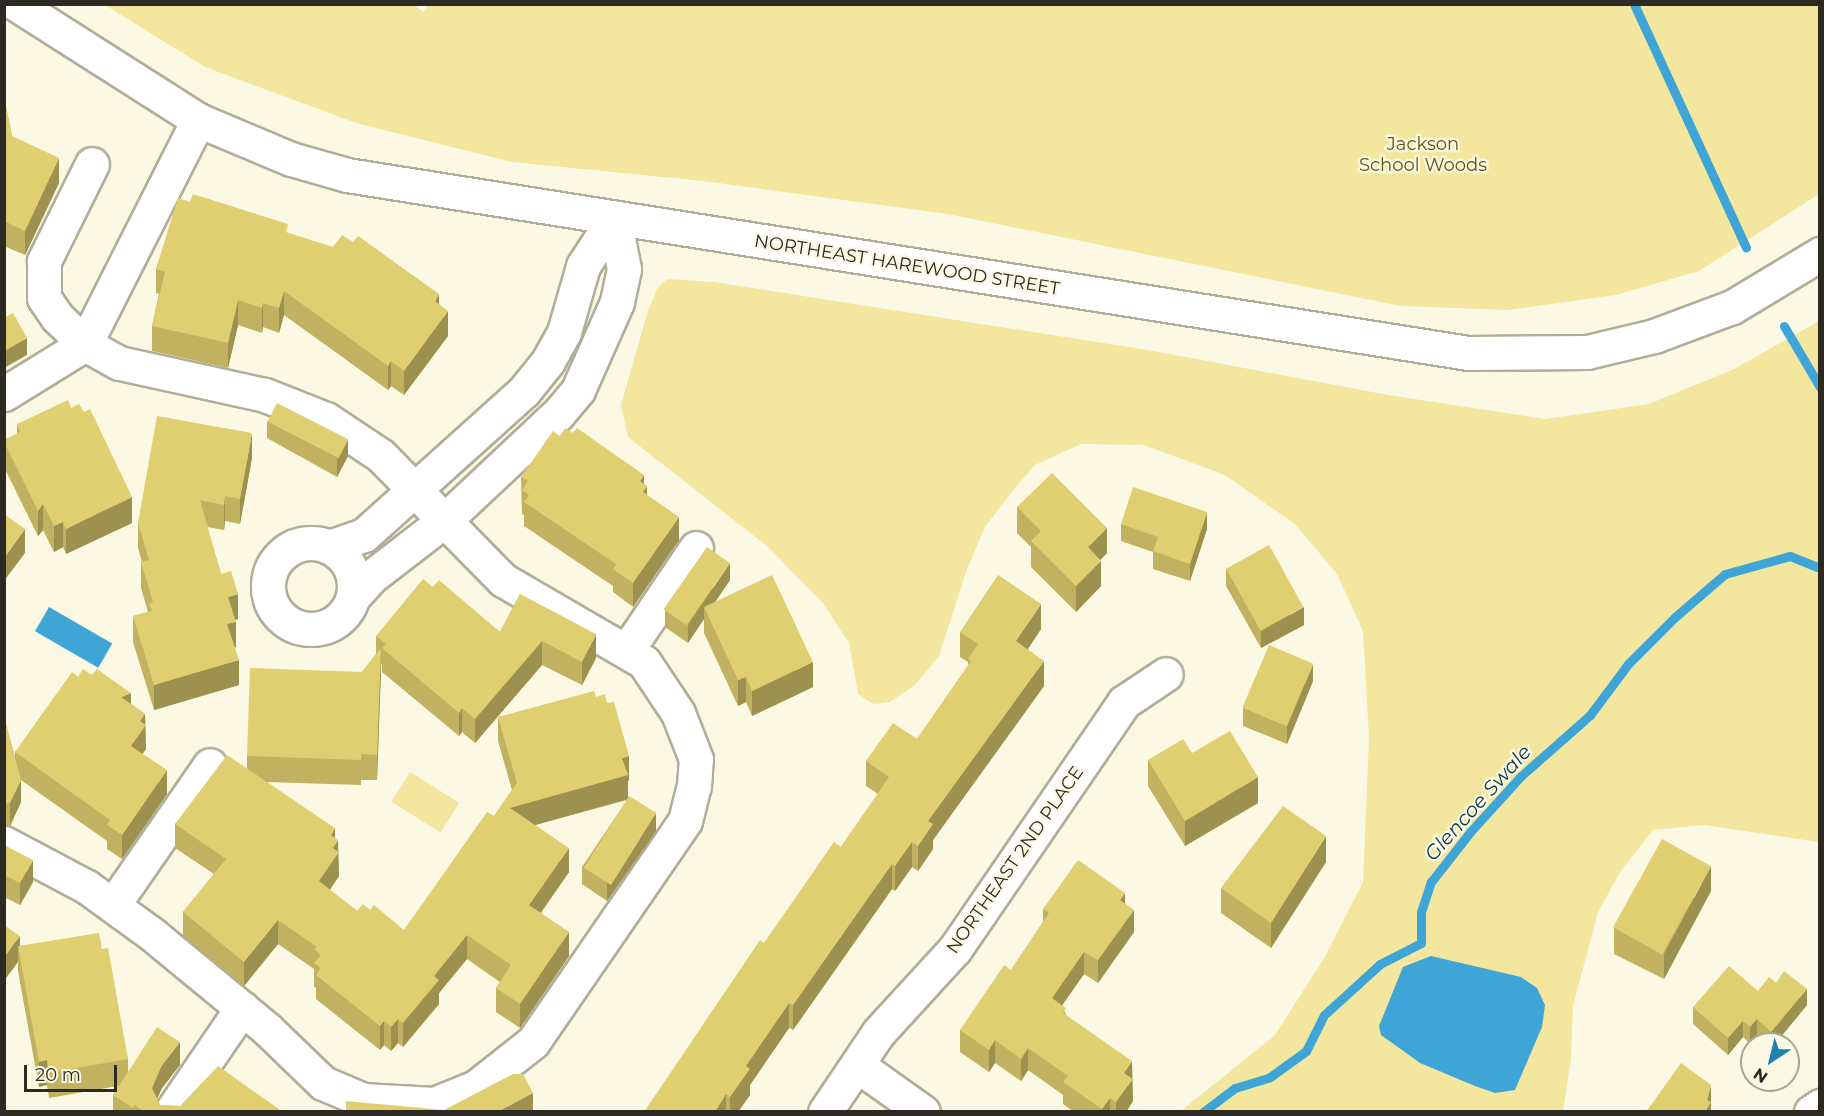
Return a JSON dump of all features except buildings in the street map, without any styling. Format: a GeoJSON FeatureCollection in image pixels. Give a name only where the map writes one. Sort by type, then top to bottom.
{"type":"FeatureCollection","features":[{"type":"Feature","properties":{"kind":"street","name":"NORTHEAST HAREWOOD STREET"},"geometry":{"type":"LineString","coordinates":[[15,4],[198,120],[291,159],[347,175],[1468,353],[1519,355],[1587,352],[1696,323],[1767,288],[1820,254]]}},
{"type":"Feature","properties":{"kind":"street"},"geometry":{"type":"LineString","coordinates":[[4,394],[85,344],[198,120]]}},
{"type":"Feature","properties":{"kind":"street"},"geometry":{"type":"LineString","coordinates":[[4,843],[87,887],[113,905],[242,1008],[323,1083],[363,1100],[434,1104],[476,1087],[533,1042],[685,820],[694,786],[696,759],[678,713],[644,662],[627,650],[503,580],[416,489],[380,455],[326,419],[265,395],[119,363],[85,344],[57,317],[44,298],[41,281],[44,261],[92,164]]}},
{"type":"Feature","properties":{"kind":"street"},"geometry":{"type":"LineString","coordinates":[[614,218],[624,270],[616,302],[578,390],[558,414],[445,520],[371,577],[333,624],[316,629],[292,624],[273,608],[268,591],[269,574],[276,560],[289,548],[305,543],[329,547],[364,535],[524,392],[548,361],[564,332],[583,266],[614,218]]}},
{"type":"Feature","properties":{"kind":"street"},"geometry":{"type":"LineString","coordinates":[[329,547],[349,564],[354,581],[353,597]]}},
{"type":"Feature","properties":{"kind":"street"},"geometry":{"type":"LineString","coordinates":[[627,650],[696,548]]}},
{"type":"Feature","properties":{"kind":"street","name":"NORTHEAST 2ND PLACE"},"geometry":{"type":"LineString","coordinates":[[825,1112],[878,1033],[955,949],[1124,702],[1166,674]]}},
{"type":"Feature","properties":{"kind":"street"},"geometry":{"type":"LineString","coordinates":[[113,905],[210,765]]}},
{"type":"Feature","properties":{"kind":"street"},"geometry":{"type":"LineString","coordinates":[[171,1112],[242,1008]]}},
{"type":"Feature","properties":{"kind":"street"},"geometry":{"type":"LineString","coordinates":[[857,1065],[923,1112]]}},
{"type":"Feature","properties":{"kind":"street"},"geometry":{"type":"LineString","coordinates":[[1811,1112],[1820,1106]]}},
{"type":"Feature","properties":{"kind":"green space","name":"Jackson School Woods"},"geometry":{"type":"Polygon","coordinates":[[[413,4],[423,12],[429,4],[1819,5],[1819,194],[1699,271],[1616,295],[1508,310],[1401,306],[948,214],[703,181],[512,162],[356,123],[205,67],[105,5],[413,4]]]}},
{"type":"Feature","properties":{"kind":"green space"},"geometry":{"type":"Polygon","coordinates":[[[667,279],[714,282],[1154,351],[1388,395],[1545,419],[1649,404],[1734,369],[1819,321],[1819,842],[1704,825],[1653,830],[1620,872],[1598,912],[1573,1006],[1571,1058],[1563,1111],[1181,1111],[1275,1035],[1326,955],[1363,882],[1369,737],[1363,631],[1337,574],[1295,524],[1225,475],[1144,445],[1081,444],[1035,465],[1014,489],[985,527],[967,569],[939,656],[915,685],[890,702],[873,704],[858,694],[849,643],[823,603],[767,546],[628,437],[621,405],[647,314],[657,289],[667,279]]]}},
{"type":"Feature","properties":{"kind":"green space"},"geometry":{"type":"Polygon","coordinates":[[[410,772],[459,803],[441,832],[391,802],[410,772]]]}},
{"type":"Feature","properties":{"kind":"water"},"geometry":{"type":"Polygon","coordinates":[[[49,607],[112,644],[98,668],[35,631],[49,607]]]}},
{"type":"Feature","properties":{"kind":"water"},"geometry":{"type":"Polygon","coordinates":[[[1431,956],[1521,977],[1537,988],[1545,1005],[1542,1027],[1515,1090],[1495,1093],[1475,1086],[1420,1063],[1381,1035],[1379,1026],[1403,967],[1431,956]]]}},
{"type":"Feature","properties":{"kind":"waterway"},"geometry":{"type":"LineString","coordinates":[[1634,4],[1746,248]]}},
{"type":"Feature","properties":{"kind":"waterway"},"geometry":{"type":"LineString","coordinates":[[1784,326],[1820,387]]}},
{"type":"Feature","properties":{"kind":"waterway","name":"Glencoe Swale"},"geometry":{"type":"LineString","coordinates":[[1203,1112],[1235,1088],[1270,1077],[1306,1051],[1324,1015],[1380,964],[1421,943],[1421,912],[1431,882],[1470,832],[1521,776],[1590,715],[1628,664],[1675,617],[1725,574],[1790,556],[1820,568]]}}]}
